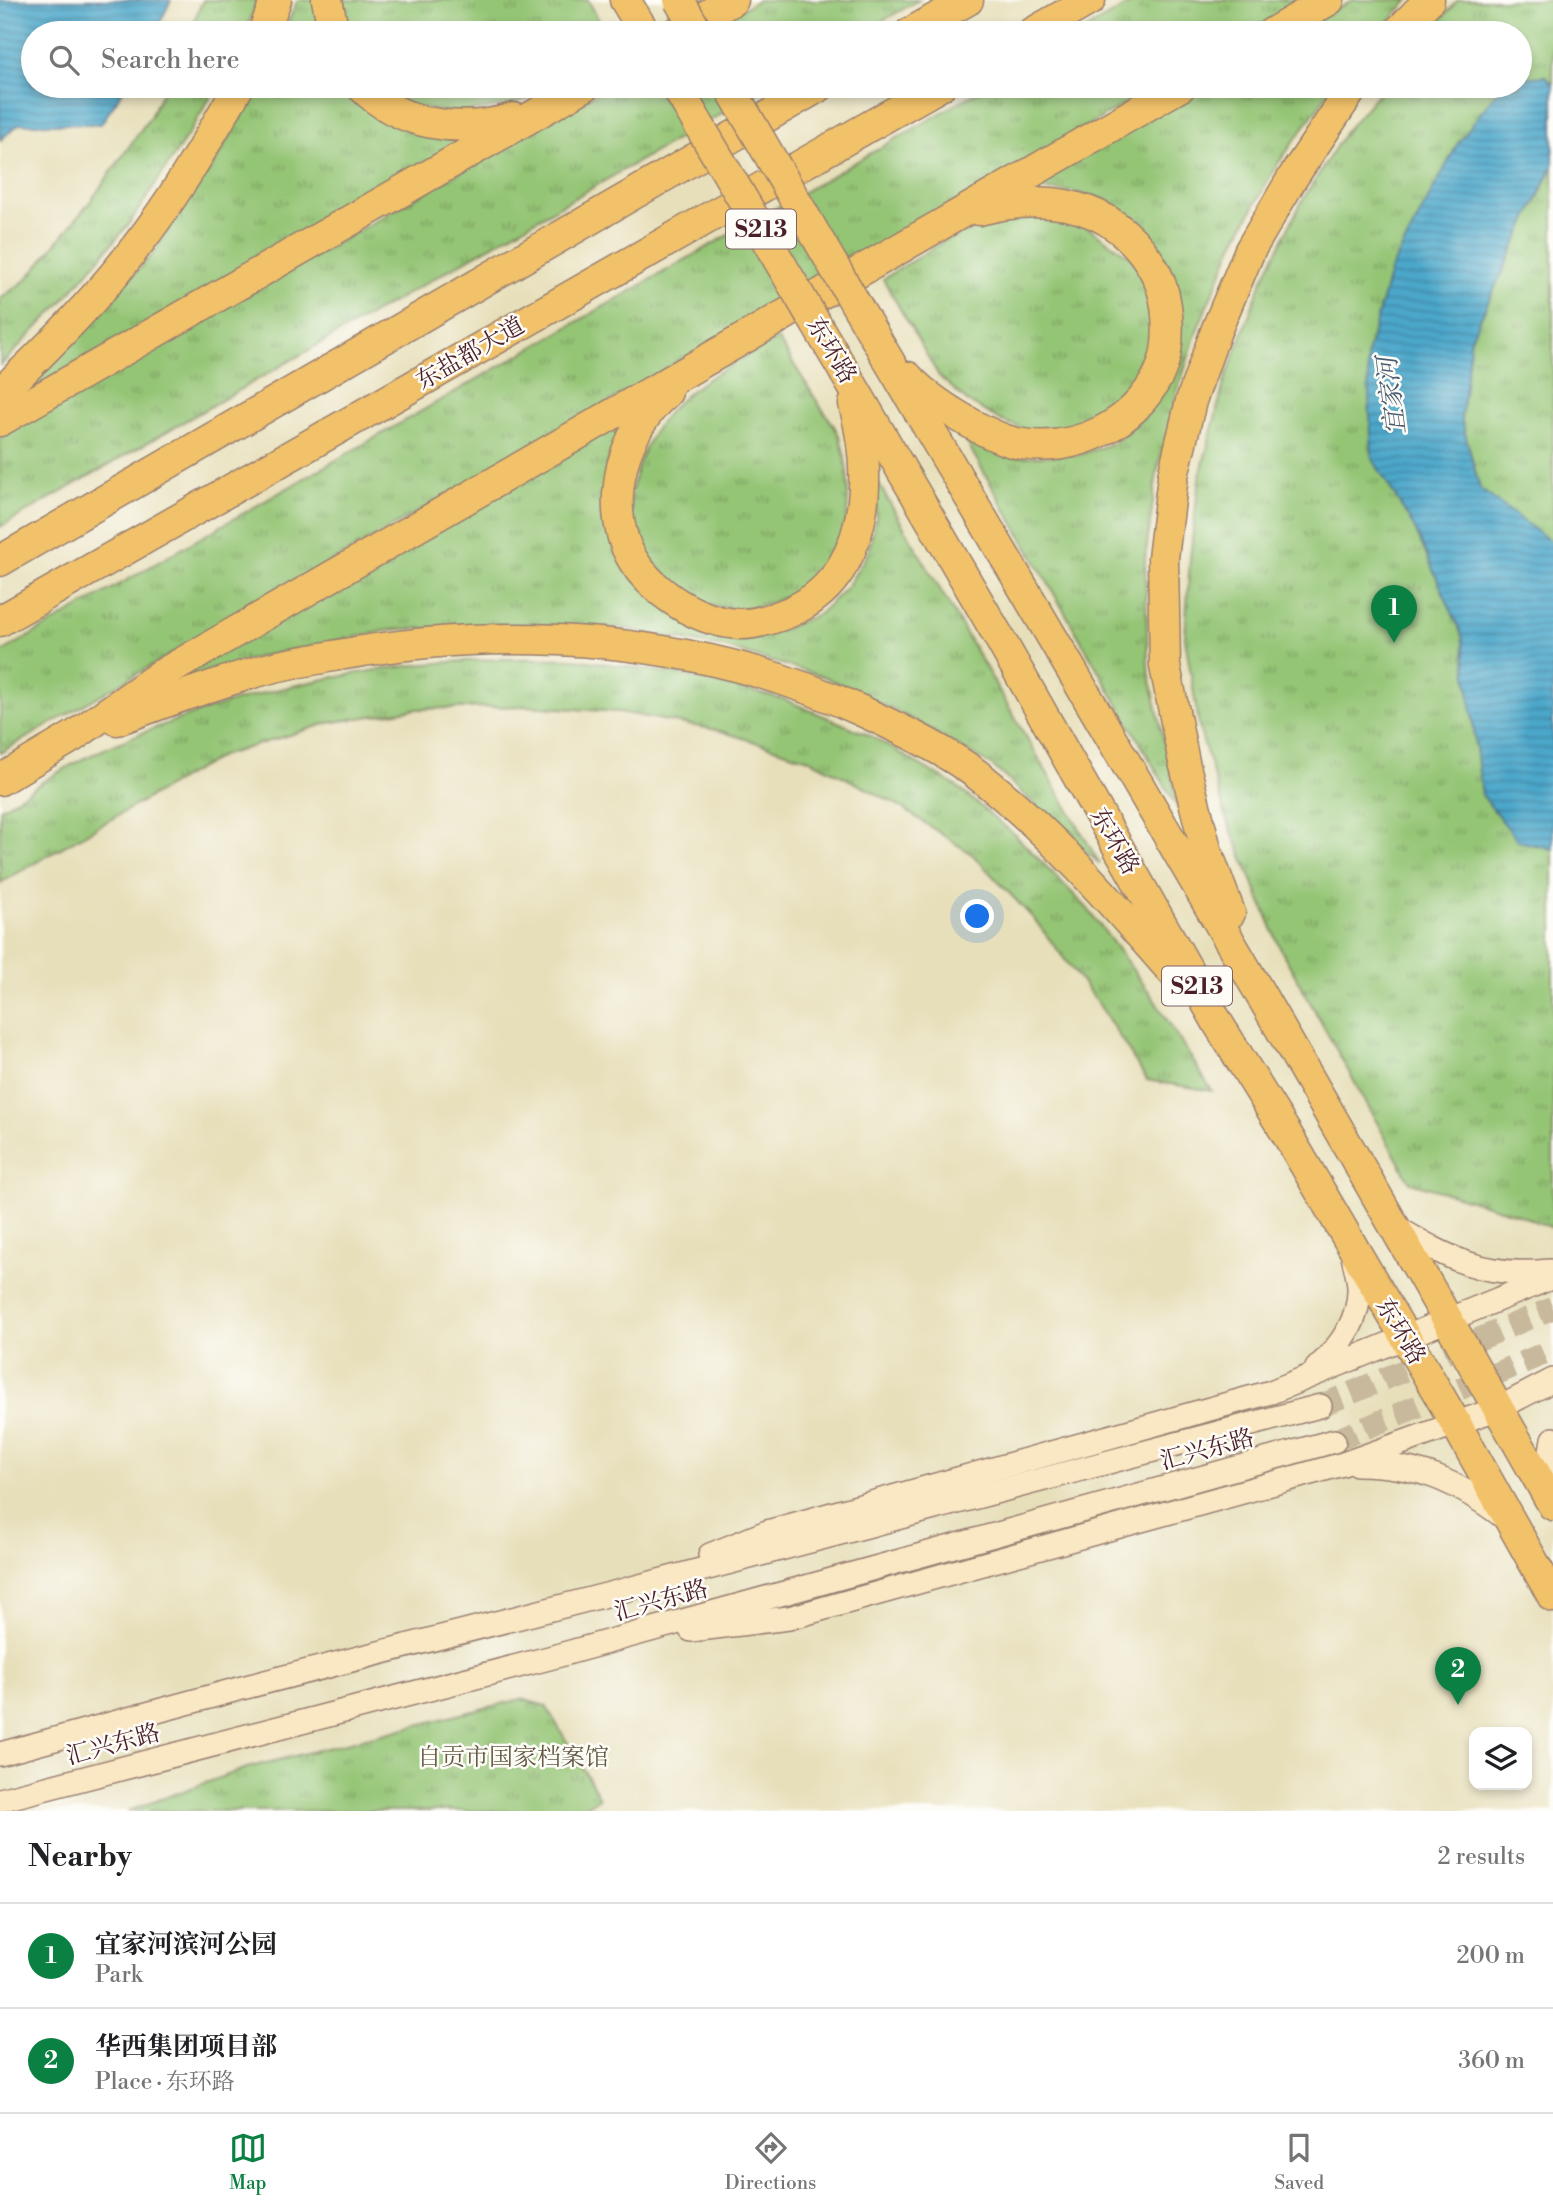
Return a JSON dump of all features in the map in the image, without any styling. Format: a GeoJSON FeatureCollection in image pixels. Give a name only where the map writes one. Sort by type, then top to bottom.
{"type":"FeatureCollection","features":[{"type":"Feature","properties":{"kind":"highway"},"geometry":{"type":"LineString","coordinates":[[268,21],[276,0]]}},
{"type":"Feature","properties":{"kind":"highway"},"geometry":{"type":"LineString","coordinates":[[327,0],[331,21]]}},
{"type":"Feature","properties":{"kind":"highway"},"geometry":{"type":"LineString","coordinates":[[625,0],[638,21]]}},
{"type":"Feature","properties":{"kind":"highway"},"geometry":{"type":"LineString","coordinates":[[679,0],[691,21]]}},
{"type":"Feature","properties":{"kind":"highway"},"geometry":{"type":"LineString","coordinates":[[697,21],[733,0]]}},
{"type":"Feature","properties":{"kind":"highway"},"geometry":{"type":"LineString","coordinates":[[931,21],[968,0]]}},
{"type":"Feature","properties":{"kind":"highway"},"geometry":{"type":"LineString","coordinates":[[1053,21],[1090,0]]}},
{"type":"Feature","properties":{"kind":"highway"},"geometry":{"type":"LineString","coordinates":[[1293,21],[1329,0]]}},
{"type":"Feature","properties":{"kind":"highway"},"geometry":{"type":"LineString","coordinates":[[1409,21],[1429,0]]}},
{"type":"Feature","properties":{"kind":"highway"},"geometry":{"type":"LineString","coordinates":[[0,393],[45,351],[135,248],[195,160],[232,98]]}},
{"type":"Feature","properties":{"kind":"highway"},"geometry":{"type":"LineString","coordinates":[[372,98],[407,118],[450,126],[492,124],[547,107]]}},
{"type":"Feature","properties":{"kind":"highway"},"geometry":{"type":"LineString","coordinates":[[0,421],[563,98]]}},
{"type":"Feature","properties":{"kind":"highway","name":"东环路"},"geometry":{"type":"LineString","coordinates":[[683,98],[996,632],[1219,1025],[1456,1424],[1553,1597]]}},
{"type":"Feature","properties":{"kind":"highway","name":"东环路"},"geometry":{"type":"LineString","coordinates":[[736,98],[1036,608],[1553,1503]]}},
{"type":"Feature","properties":{"kind":"highway"},"geometry":{"type":"LineString","coordinates":[[0,561],[799,98]]}},
{"type":"Feature","properties":{"kind":"highway","name":"东盐都大道"},"geometry":{"type":"LineString","coordinates":[[0,621],[919,98]]}},
{"type":"Feature","properties":{"kind":"highway"},"geometry":{"type":"LineString","coordinates":[[0,780],[74,736],[159,676],[1160,98]]}},
{"type":"Feature","properties":{"kind":"highway"},"geometry":{"type":"LineString","coordinates":[[1261,995],[1206,849],[1184,762],[1165,666],[1163,558],[1173,476],[1191,401],[1216,331],[1250,250],[1293,177],[1346,98]]}},
{"type":"Feature","properties":{"kind":"highway"},"geometry":{"type":"LineString","coordinates":[[883,351],[914,384],[942,407],[1020,444],[1059,445],[1096,435],[1126,417],[1160,372],[1169,331],[1164,294],[1151,262],[1125,231],[1093,212],[1057,202],[992,207],[955,216]]}},
{"type":"Feature","properties":{"kind":"highway"},"geometry":{"type":"LineString","coordinates":[[693,369],[656,402],[635,432],[619,473],[617,509],[624,542],[644,574],[671,600],[698,614],[739,624],[774,619],[802,606],[825,589],[854,547],[862,511],[863,454],[858,419],[845,373]]}},
{"type":"Feature","properties":{"kind":"highway"},"geometry":{"type":"LineString","coordinates":[[996,632],[1036,608]]}},
{"type":"Feature","properties":{"kind":"highway"},"geometry":{"type":"LineString","coordinates":[[74,736],[172,699],[266,669],[391,645],[503,638],[616,644],[721,661],[817,690],[907,732],[981,778],[1052,841],[1219,1025]]}},
{"type":"Feature","properties":{"kind":"main road"},"geometry":{"type":"LineString","coordinates":[[1393,1226],[1442,1255],[1483,1269],[1522,1274],[1553,1270]]}},
{"type":"Feature","properties":{"kind":"main road"},"geometry":{"type":"LineString","coordinates":[[1308,1377],[1336,1351],[1353,1324],[1359,1289],[1351,1246]]}},
{"type":"Feature","properties":{"kind":"main road"},"geometry":{"type":"LineString","coordinates":[[606,1595],[767,1532],[1272,1392],[1553,1277]]}},
{"type":"Feature","properties":{"kind":"main road"},"geometry":{"type":"LineString","coordinates":[[615,1639],[789,1618],[1343,1464],[1499,1408],[1553,1380]]}},
{"type":"Feature","properties":{"kind":"main road","name":"汇兴东路"},"geometry":{"type":"LineString","coordinates":[[0,1754],[242,1688],[606,1595],[1320,1406]]}},
{"type":"Feature","properties":{"kind":"main road"},"geometry":{"type":"LineString","coordinates":[[1553,1439],[1553,1503]]}},
{"type":"Feature","properties":{"kind":"main road","name":"汇兴东路"},"geometry":{"type":"LineString","coordinates":[[0,1801],[615,1639],[1334,1441]]}},
{"type":"Feature","properties":{"kind":"main road"},"geometry":{"type":"LineString","coordinates":[[1343,1464],[1393,1465],[1440,1478],[1473,1494],[1512,1524]]}},
{"type":"Feature","properties":{"kind":"green space"},"geometry":{"type":"Polygon","coordinates":[[[203,0],[258,0],[250,21],[194,21],[203,0]]]}},
{"type":"Feature","properties":{"kind":"green space"},"geometry":{"type":"Polygon","coordinates":[[[298,0],[319,0],[321,21],[288,21],[298,0]]]}},
{"type":"Feature","properties":{"kind":"green space"},"geometry":{"type":"Polygon","coordinates":[[[341,0],[588,0],[599,21],[345,21],[341,0]]]}},
{"type":"Feature","properties":{"kind":"green space"},"geometry":{"type":"Polygon","coordinates":[[[758,0],[919,0],[882,21],[721,21],[758,0]]]}},
{"type":"Feature","properties":{"kind":"green space"},"geometry":{"type":"Polygon","coordinates":[[[1137,0],[1305,0],[1268,21],[1100,21],[1137,0]]]}},
{"type":"Feature","properties":{"kind":"green space"},"geometry":{"type":"Polygon","coordinates":[[[1353,0],[1409,0],[1389,21],[1316,21],[1353,0]]]}},
{"type":"Feature","properties":{"kind":"green space"},"geometry":{"type":"Polygon","coordinates":[[[1458,0],[1553,0],[1553,1228],[1517,1214],[1410,1182],[1281,950],[1227,820],[1200,731],[1185,638],[1199,480],[1224,383],[1262,281],[1302,201],[1345,132],[1374,98],[1532,98],[1532,21],[1440,21],[1458,0]]]}},
{"type":"Feature","properties":{"kind":"green space"},"geometry":{"type":"Polygon","coordinates":[[[159,98],[210,98],[129,224],[62,302],[0,366],[0,299],[27,279],[90,202],[150,117],[159,98]]]}},
{"type":"Feature","properties":{"kind":"green space"},"geometry":{"type":"Polygon","coordinates":[[[252,98],[356,98],[365,107],[468,139],[12,401],[58,357],[152,255],[213,165],[252,98]]]}},
{"type":"Feature","properties":{"kind":"green space"},"geometry":{"type":"Polygon","coordinates":[[[530,98],[467,111],[430,109],[409,104],[401,99],[530,98]]]}},
{"type":"Feature","properties":{"kind":"green space"},"geometry":{"type":"Polygon","coordinates":[[[588,98],[749,98],[0,527],[0,438],[588,98]]]}},
{"type":"Feature","properties":{"kind":"green space"},"geometry":{"type":"Polygon","coordinates":[[[967,98],[1135,98],[0,753],[0,653],[967,98]]]}},
{"type":"Feature","properties":{"kind":"green space"},"geometry":{"type":"Polygon","coordinates":[[[1183,98],[1325,98],[1275,168],[1234,243],[1199,325],[1177,392],[1157,472],[1145,559],[1148,667],[1179,810],[963,436],[1011,457],[1079,455],[1114,443],[1144,417],[1179,297],[1171,271],[1158,247],[1135,220],[1109,200],[1073,192],[1025,188],[1183,98]]]}},
{"type":"Feature","properties":{"kind":"green space"},"geometry":{"type":"Polygon","coordinates":[[[1017,218],[1050,218],[1081,223],[1132,258],[1147,282],[1154,316],[1153,344],[1143,373],[1123,401],[1096,417],[1065,430],[1033,432],[1002,421],[967,401],[939,376],[883,279],[944,241],[1017,218]]]}},
{"type":"Feature","properties":{"kind":"green space"},"geometry":{"type":"Polygon","coordinates":[[[778,339],[840,438],[848,480],[845,527],[835,552],[811,579],[796,590],[761,605],[725,608],[700,601],[683,591],[642,549],[632,525],[634,478],[653,433],[673,407],[700,384],[778,339]]]}},
{"type":"Feature","properties":{"kind":"green space"},"geometry":{"type":"Polygon","coordinates":[[[628,418],[606,465],[605,512],[634,580],[780,631],[819,614],[847,587],[868,553],[876,518],[877,481],[1100,864],[994,767],[914,720],[825,677],[727,648],[622,628],[501,624],[390,630],[262,656],[172,681],[628,418]]]}},
{"type":"Feature","properties":{"kind":"green space"},"geometry":{"type":"Polygon","coordinates":[[[506,659],[574,659],[683,675],[783,699],[869,735],[956,786],[1015,835],[1087,908],[1150,993],[1212,1091],[1147,1080],[1100,1006],[1034,919],[973,855],[893,802],[809,759],[717,730],[619,712],[527,706],[416,709],[328,723],[221,756],[0,883],[0,809],[76,763],[134,736],[230,702],[330,678],[432,664],[506,659]]]}},
{"type":"Feature","properties":{"kind":"green space","name":"自贡市国家档案馆"},"geometry":{"type":"Polygon","coordinates":[[[521,1699],[546,1706],[600,1798],[578,1811],[128,1811],[247,1768],[521,1699]]]}},
{"type":"Feature","properties":{"kind":"water"},"geometry":{"type":"Polygon","coordinates":[[[0,0],[171,0],[161,21],[21,21],[21,98],[118,98],[101,124],[19,124],[0,140],[0,0]]]}},
{"type":"Feature","properties":{"kind":"water","name":"宜家河"},"geometry":{"type":"Polygon","coordinates":[[[1546,76],[1553,84],[1553,166],[1471,338],[1461,418],[1480,489],[1553,543],[1553,849],[1518,841],[1482,795],[1462,635],[1415,529],[1372,458],[1367,355],[1390,271],[1458,143],[1492,98],[1532,98],[1532,77],[1546,76]]]}},
{"type":"Feature","properties":{"kind":"tunnel"},"geometry":{"type":"LineString","coordinates":[[1320,1406],[1553,1308]]}},
{"type":"Feature","properties":{"kind":"tunnel"},"geometry":{"type":"LineString","coordinates":[[1334,1441],[1553,1350]]}},
{"type":"Feature","properties":{"kind":"place","name":"宜家河滨河公园"},"geometry":{"type":"Point","coordinates":[1394,643]}},
{"type":"Feature","properties":{"kind":"place","name":"华西集团项目部"},"geometry":{"type":"Point","coordinates":[1458,1705]}}]}
